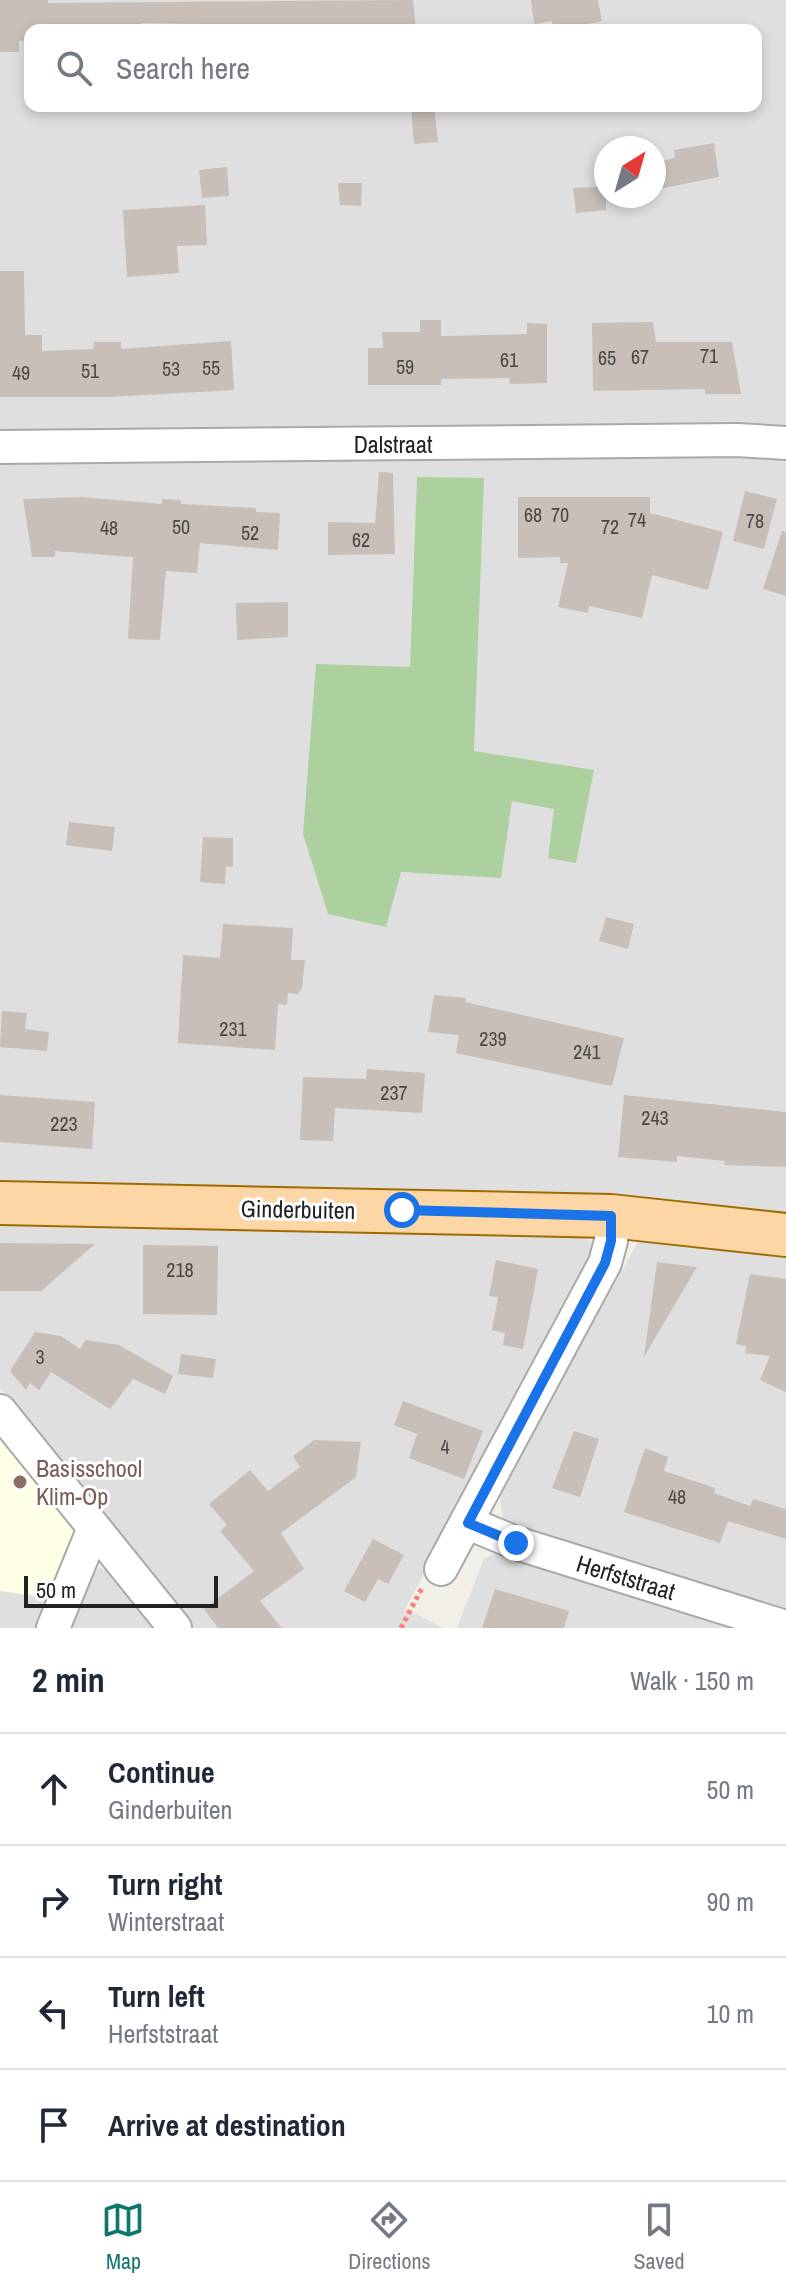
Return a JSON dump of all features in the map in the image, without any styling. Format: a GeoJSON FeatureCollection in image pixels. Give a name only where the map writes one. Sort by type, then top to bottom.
{"type":"FeatureCollection","features":[{"type":"Feature","properties":{"kind":"main road","name":"Ginderbuiten"},"geometry":{"type":"LineString","coordinates":[[0,1204],[611,1216],[786,1235]]}},
{"type":"Feature","properties":{"kind":"street","name":"Dalstraat"},"geometry":{"type":"LineString","coordinates":[[0,447],[737,440],[786,443]]}},
{"type":"Feature","properties":{"kind":"street"},"geometry":{"type":"LineString","coordinates":[[441,1569],[605,1263],[611,1241],[611,1216]]}},
{"type":"Feature","properties":{"kind":"street"},"geometry":{"type":"LineString","coordinates":[[0,1411],[175,1628]]}},
{"type":"Feature","properties":{"kind":"street","name":"Herfststraat"},"geometry":{"type":"LineString","coordinates":[[468,1523],[516,1543],[786,1627]]}},
{"type":"Feature","properties":{"kind":"street"},"geometry":{"type":"LineString","coordinates":[[53,1628],[94,1528]]}},
{"type":"Feature","properties":{"kind":"path"},"geometry":{"type":"LineString","coordinates":[[401,1628],[427,1578],[441,1569]]}},
{"type":"Feature","properties":{"kind":"shaded area"},"geometry":{"type":"Polygon","coordinates":[[[0,0],[786,0],[786,429],[0,433],[0,0]]]}},
{"type":"Feature","properties":{"kind":"shaded area"},"geometry":{"type":"Polygon","coordinates":[[[740,455],[786,458],[786,1220],[0,1187],[0,462],[740,455]]]}},
{"type":"Feature","properties":{"kind":"shaded area"},"geometry":{"type":"Polygon","coordinates":[[[9,1223],[583,1234],[593,1244],[594,1260],[405,1609],[444,1628],[191,1628],[0,1388],[0,1227],[9,1223]]]}},
{"type":"Feature","properties":{"kind":"shaded area"},"geometry":{"type":"Polygon","coordinates":[[[639,1240],[786,1251],[786,1608],[503,1520],[500,1498],[510,1472],[639,1240]]]}},
{"type":"Feature","properties":{"kind":"shaded area","name":"Basisschool Klim-Op"},"geometry":{"type":"Polygon","coordinates":[[[0,1433],[79,1530],[51,1598],[0,1591],[0,1433]]]}},
{"type":"Feature","properties":{"kind":"shaded area"},"geometry":{"type":"Polygon","coordinates":[[[497,1553],[743,1628],[457,1628],[484,1559],[497,1553]]]}},
{"type":"Feature","properties":{"kind":"shaded area"},"geometry":{"type":"Polygon","coordinates":[[[100,1568],[114,1574],[156,1628],[66,1628],[90,1572],[100,1568]]]}},
{"type":"Feature","properties":{"kind":"shaded area"},"geometry":{"type":"Polygon","coordinates":[[[0,1591],[51,1598],[40,1628],[0,1628],[0,1591]]]}},
{"type":"Feature","properties":{"kind":"green space"},"geometry":{"type":"Polygon","coordinates":[[[417,477],[484,478],[474,751],[594,770],[576,863],[548,858],[554,809],[512,801],[501,878],[401,872],[386,927],[328,914],[303,834],[316,664],[410,667],[417,477]]]}},
{"type":"Feature","properties":{"kind":"building"},"geometry":{"type":"Polygon","coordinates":[[[0,0],[48,0],[48,3],[413,0],[415,24],[24,24],[24,41],[19,41],[19,52],[0,52],[0,0]]]}},
{"type":"Feature","properties":{"kind":"building"},"geometry":{"type":"Polygon","coordinates":[[[531,0],[598,0],[602,21],[534,24],[531,0]]]}},
{"type":"Feature","properties":{"kind":"building"},"geometry":{"type":"Polygon","coordinates":[[[411,112],[435,112],[438,142],[414,144],[411,112]]]}},
{"type":"Feature","properties":{"kind":"building"},"geometry":{"type":"Polygon","coordinates":[[[714,143],[719,177],[666,188],[666,160],[675,158],[674,150],[714,143]]]}},
{"type":"Feature","properties":{"kind":"building"},"geometry":{"type":"Polygon","coordinates":[[[227,167],[229,196],[202,198],[199,170],[227,167]]]}},
{"type":"Feature","properties":{"kind":"building"},"geometry":{"type":"Polygon","coordinates":[[[338,183],[362,183],[361,206],[340,205],[338,183]]]}},
{"type":"Feature","properties":{"kind":"building"},"geometry":{"type":"Polygon","coordinates":[[[594,187],[594,208],[606,210],[576,213],[573,188],[594,187]]]}},
{"type":"Feature","properties":{"kind":"building"},"geometry":{"type":"Polygon","coordinates":[[[205,205],[207,245],[177,246],[179,273],[127,277],[123,210],[205,205]]]}},
{"type":"Feature","properties":{"kind":"building"},"geometry":{"type":"Polygon","coordinates":[[[0,271],[24,271],[25,335],[42,335],[42,351],[93,349],[94,342],[121,342],[121,349],[231,341],[234,390],[109,397],[0,397],[0,271]]]}},
{"type":"Feature","properties":{"kind":"building"},"geometry":{"type":"Polygon","coordinates":[[[420,320],[441,320],[441,336],[527,334],[527,323],[547,324],[547,383],[510,384],[509,378],[441,379],[441,385],[368,385],[368,348],[383,348],[382,332],[420,332],[420,320]]]}},
{"type":"Feature","properties":{"kind":"building"},"geometry":{"type":"Polygon","coordinates":[[[653,322],[656,342],[732,342],[741,394],[705,394],[705,389],[593,391],[592,323],[653,322]]]}},
{"type":"Feature","properties":{"kind":"building"},"geometry":{"type":"Polygon","coordinates":[[[379,472],[393,473],[395,554],[328,555],[328,522],[375,523],[379,472]]]}},
{"type":"Feature","properties":{"kind":"building"},"geometry":{"type":"Polygon","coordinates":[[[745,491],[777,499],[764,549],[733,541],[745,491]]]}},
{"type":"Feature","properties":{"kind":"building"},"geometry":{"type":"Polygon","coordinates":[[[82,497],[162,504],[162,499],[181,500],[181,504],[256,508],[256,512],[280,513],[278,550],[200,543],[197,573],[166,571],[160,640],[128,639],[133,557],[55,551],[55,557],[32,557],[23,499],[82,497]]]}},
{"type":"Feature","properties":{"kind":"building"},"geometry":{"type":"Polygon","coordinates":[[[518,497],[650,497],[650,513],[723,532],[708,590],[652,575],[642,618],[589,606],[588,613],[558,607],[568,563],[560,563],[560,557],[518,558],[518,497]]]}},
{"type":"Feature","properties":{"kind":"building"},"geometry":{"type":"Polygon","coordinates":[[[782,531],[786,532],[786,596],[763,589],[782,531]]]}},
{"type":"Feature","properties":{"kind":"building"},"geometry":{"type":"Polygon","coordinates":[[[288,602],[288,637],[237,640],[236,603],[288,602]]]}},
{"type":"Feature","properties":{"kind":"building"},"geometry":{"type":"Polygon","coordinates":[[[69,822],[115,827],[112,851],[66,845],[69,822]]]}},
{"type":"Feature","properties":{"kind":"building"},"geometry":{"type":"Polygon","coordinates":[[[203,837],[233,838],[233,867],[226,867],[225,884],[200,882],[203,837]]]}},
{"type":"Feature","properties":{"kind":"building"},"geometry":{"type":"Polygon","coordinates":[[[606,917],[634,924],[628,949],[599,941],[606,917]]]}},
{"type":"Feature","properties":{"kind":"building"},"geometry":{"type":"Polygon","coordinates":[[[223,924],[293,928],[291,960],[305,960],[302,988],[298,994],[288,993],[287,1005],[278,1004],[275,1050],[178,1043],[183,955],[220,958],[223,924]]]}},
{"type":"Feature","properties":{"kind":"building"},"geometry":{"type":"Polygon","coordinates":[[[434,995],[466,998],[465,1002],[624,1038],[612,1086],[456,1053],[459,1035],[428,1032],[434,995]]]}},
{"type":"Feature","properties":{"kind":"building"},"geometry":{"type":"Polygon","coordinates":[[[2,1011],[27,1013],[25,1029],[49,1032],[47,1051],[0,1047],[2,1011]]]}},
{"type":"Feature","properties":{"kind":"building"},"geometry":{"type":"Polygon","coordinates":[[[367,1069],[425,1073],[422,1113],[335,1108],[333,1141],[300,1140],[303,1077],[366,1079],[367,1069]]]}},
{"type":"Feature","properties":{"kind":"building"},"geometry":{"type":"Polygon","coordinates":[[[0,1095],[95,1102],[92,1149],[0,1142],[0,1095]]]}},
{"type":"Feature","properties":{"kind":"building"},"geometry":{"type":"Polygon","coordinates":[[[624,1095],[786,1112],[786,1167],[724,1165],[725,1161],[677,1156],[677,1162],[618,1157],[624,1095]]]}},
{"type":"Feature","properties":{"kind":"building"},"geometry":{"type":"Polygon","coordinates":[[[0,1243],[95,1244],[41,1291],[0,1291],[0,1243]]]}},
{"type":"Feature","properties":{"kind":"building"},"geometry":{"type":"Polygon","coordinates":[[[143,1245],[218,1246],[217,1315],[143,1314],[143,1245]]]}},
{"type":"Feature","properties":{"kind":"building"},"geometry":{"type":"Polygon","coordinates":[[[496,1260],[538,1269],[523,1349],[503,1345],[505,1333],[492,1330],[498,1297],[489,1296],[496,1260]]]}},
{"type":"Feature","properties":{"kind":"building"},"geometry":{"type":"Polygon","coordinates":[[[657,1262],[697,1267],[644,1357],[657,1262]]]}},
{"type":"Feature","properties":{"kind":"building"},"geometry":{"type":"Polygon","coordinates":[[[750,1274],[786,1279],[786,1392],[760,1380],[770,1356],[745,1353],[746,1346],[736,1344],[750,1274]]]}},
{"type":"Feature","properties":{"kind":"building"},"geometry":{"type":"Polygon","coordinates":[[[35,1332],[61,1336],[80,1349],[85,1340],[119,1345],[173,1376],[165,1394],[133,1379],[110,1409],[51,1372],[39,1390],[30,1383],[26,1390],[10,1371],[35,1332]]]}},
{"type":"Feature","properties":{"kind":"building"},"geometry":{"type":"Polygon","coordinates":[[[181,1354],[216,1359],[213,1378],[178,1374],[181,1354]]]}},
{"type":"Feature","properties":{"kind":"building"},"geometry":{"type":"Polygon","coordinates":[[[403,1401],[483,1431],[464,1479],[409,1458],[417,1434],[394,1425],[403,1401]]]}},
{"type":"Feature","properties":{"kind":"building"},"geometry":{"type":"Polygon","coordinates":[[[574,1431],[599,1439],[580,1497],[552,1488],[574,1431]]]}},
{"type":"Feature","properties":{"kind":"building"},"geometry":{"type":"Polygon","coordinates":[[[314,1440],[361,1442],[356,1477],[281,1533],[304,1569],[260,1601],[282,1628],[218,1628],[204,1609],[254,1571],[220,1531],[227,1525],[209,1504],[250,1470],[268,1491],[300,1467],[293,1456],[314,1440]]]}},
{"type":"Feature","properties":{"kind":"building"},"geometry":{"type":"Polygon","coordinates":[[[645,1448],[668,1457],[664,1471],[715,1488],[714,1493],[750,1506],[753,1499],[786,1509],[786,1539],[728,1521],[720,1543],[624,1512],[645,1448]]]}},
{"type":"Feature","properties":{"kind":"building"},"geometry":{"type":"Polygon","coordinates":[[[373,1539],[404,1555],[388,1584],[378,1579],[365,1602],[344,1591],[373,1539]]]}},
{"type":"Feature","properties":{"kind":"building"},"geometry":{"type":"Polygon","coordinates":[[[495,1589],[569,1611],[564,1628],[482,1628],[495,1589]]]}},
{"type":"Feature","properties":{"kind":"place","name":"Basisschool Klim-Op"},"geometry":{"type":"Point","coordinates":[20,1482]}},
{"type":"Feature","properties":{"kind":"route"},"geometry":{"type":"LineString","coordinates":[[402,1210],[611,1216],[611,1241],[605,1263],[468,1523],[516,1543]]}}]}
